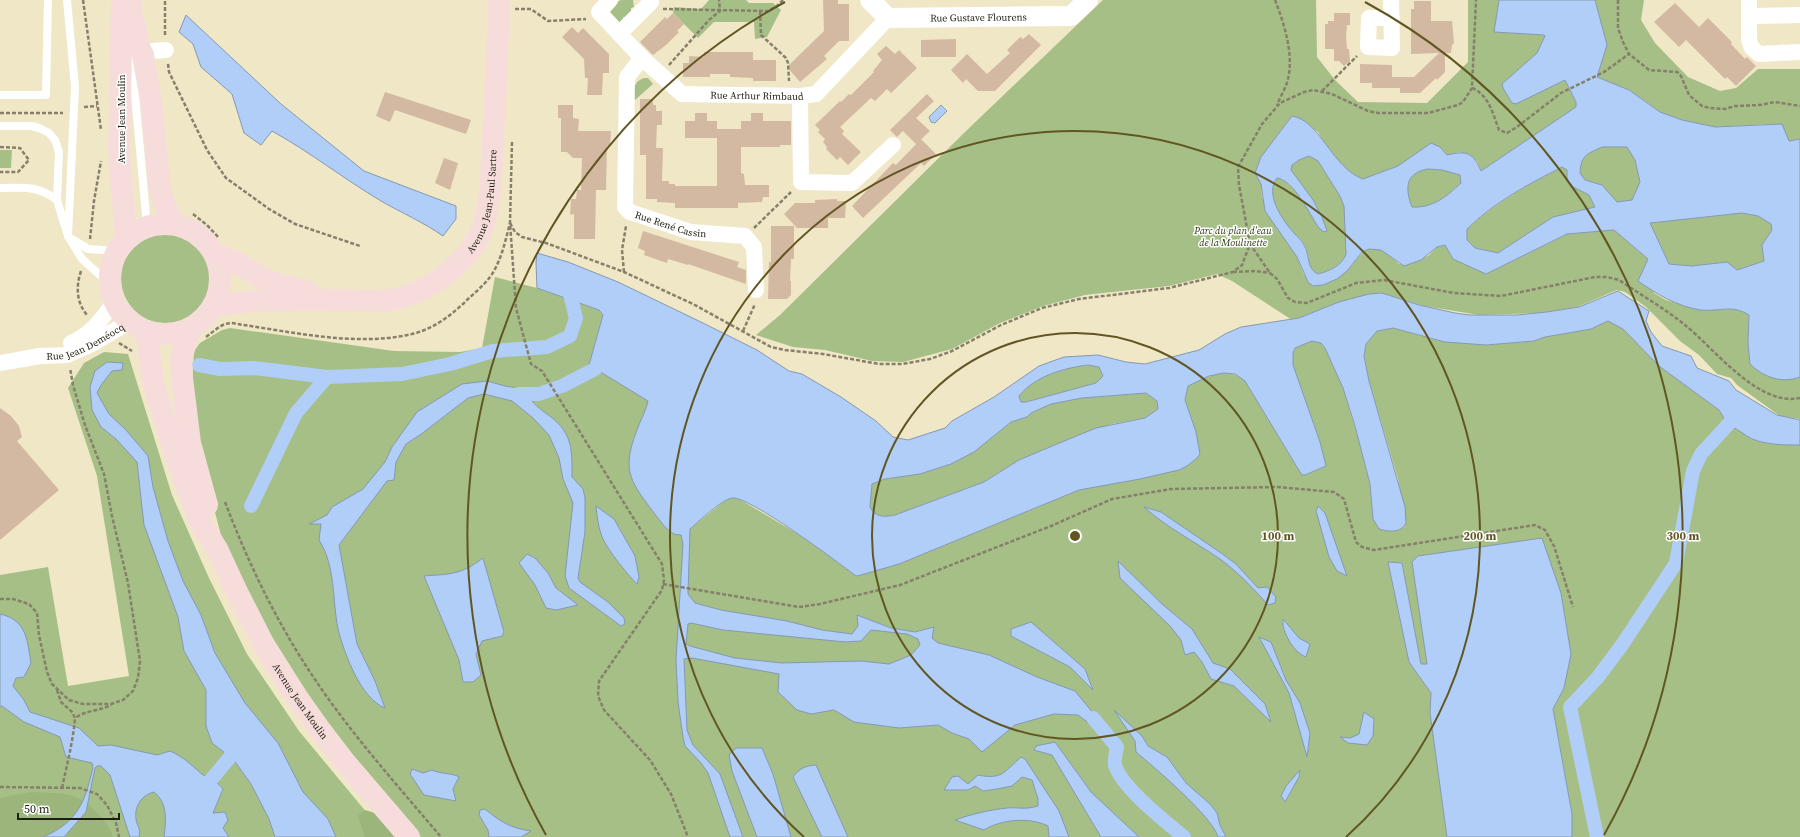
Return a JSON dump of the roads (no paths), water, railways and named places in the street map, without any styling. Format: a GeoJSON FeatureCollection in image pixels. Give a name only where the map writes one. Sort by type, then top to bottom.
{"type":"FeatureCollection","features":[{"type":"Feature","properties":{"kind":"main road"},"geometry":{"type":"LineString","coordinates":[[123,1],[143,55],[151,100],[160,190],[168,213],[183,217],[208,244],[219,247],[220,289],[214,306],[203,319],[190,329],[168,335],[137,326],[120,313],[112,293],[110,266],[122,245],[136,231],[147,226],[183,217]]}},
{"type":"Feature","properties":{"kind":"main road","name":"Avenue Jean Moulin"},"geometry":{"type":"LineString","coordinates":[[122,245],[119,152],[123,1]]}},
{"type":"Feature","properties":{"kind":"main road","name":"Avenue Jean-Paul Sartre"},"geometry":{"type":"LineString","coordinates":[[214,306],[269,300],[371,301],[409,296],[440,279],[464,258],[482,230],[490,197],[507,4]]}},
{"type":"Feature","properties":{"kind":"main road","name":"Avenue Jean-Paul Sartre"},"geometry":{"type":"LineString","coordinates":[[219,247],[237,263],[267,281],[334,300]]}},
{"type":"Feature","properties":{"kind":"main road","name":"Avenue Jean Moulin"},"geometry":{"type":"LineString","coordinates":[[137,326],[149,356],[153,382],[174,451],[198,518],[217,549],[265,647],[292,690],[339,755],[409,837]]}},
{"type":"Feature","properties":{"kind":"main road","name":"Avenue Jean Moulin"},"geometry":{"type":"LineString","coordinates":[[190,329],[181,359],[186,414],[190,443],[217,549]]}},
{"type":"Feature","properties":{"kind":"street","name":"Rue Arthur Rimbaud"},"geometry":{"type":"LineString","coordinates":[[610,0],[598,12],[620,33],[642,58],[682,94],[794,96],[816,94],[888,18]]}},
{"type":"Feature","properties":{"kind":"street"},"geometry":{"type":"LineString","coordinates":[[870,0],[888,18]]}},
{"type":"Feature","properties":{"kind":"street","name":"Rue Gustave Flourens"},"geometry":{"type":"LineString","coordinates":[[888,18],[1071,16],[1088,0]]}},
{"type":"Feature","properties":{"kind":"street"},"geometry":{"type":"LineString","coordinates":[[1391,0],[1392,18],[1392,48],[1368,47],[1369,18],[1392,18]]}},
{"type":"Feature","properties":{"kind":"street"},"geometry":{"type":"LineString","coordinates":[[620,33],[646,4]]}},
{"type":"Feature","properties":{"kind":"street"},"geometry":{"type":"LineString","coordinates":[[1800,15],[1749,8],[1749,40],[1752,48],[1759,54],[1800,52]]}},
{"type":"Feature","properties":{"kind":"street"},"geometry":{"type":"LineString","coordinates":[[143,55],[152,51],[166,50]]}},
{"type":"Feature","properties":{"kind":"street","name":"Rue René Cassin"},"geometry":{"type":"LineString","coordinates":[[642,58],[627,77],[625,207],[630,212],[691,232],[745,236],[754,246],[756,290]]}},
{"type":"Feature","properties":{"kind":"street"},"geometry":{"type":"LineString","coordinates":[[794,96],[801,182],[852,183],[893,145]]}},
{"type":"Feature","properties":{"kind":"street","name":"Rue Jean Deméocq"},"geometry":{"type":"LineString","coordinates":[[0,363],[40,356],[67,355],[90,345],[102,330],[112,293]]}},
{"type":"Feature","properties":{"kind":"street","name":"Rue Jean Deméocq"},"geometry":{"type":"LineString","coordinates":[[40,356],[102,330],[137,326]]}},
{"type":"Feature","properties":{"kind":"lane"},"geometry":{"type":"LineString","coordinates":[[0,95],[46,95],[48,0]]}},
{"type":"Feature","properties":{"kind":"lane"},"geometry":{"type":"LineString","coordinates":[[66,0],[75,87],[68,236]]}},
{"type":"Feature","properties":{"kind":"lane"},"geometry":{"type":"LineString","coordinates":[[123,1],[147,226]]}},
{"type":"Feature","properties":{"kind":"lane"},"geometry":{"type":"LineString","coordinates":[[0,126],[31,126],[39,128],[49,133],[55,140],[59,152],[57,200],[68,236],[84,262],[112,293]]}},
{"type":"Feature","properties":{"kind":"lane"},"geometry":{"type":"LineString","coordinates":[[0,188],[36,188],[47,192],[57,200]]}},
{"type":"Feature","properties":{"kind":"lane"},"geometry":{"type":"LineString","coordinates":[[68,236],[88,249],[122,245]]}},
{"type":"Feature","properties":{"kind":"water"},"geometry":{"type":"Polygon","coordinates":[[[1499,0],[1595,0],[1607,45],[1597,77],[1629,90],[1660,112],[1682,120],[1715,127],[1782,124],[1789,141],[1800,139],[1800,377],[1786,380],[1773,378],[1755,369],[1750,364],[1748,343],[1749,315],[1731,309],[1700,310],[1683,306],[1660,295],[1638,281],[1648,259],[1614,230],[1567,234],[1486,274],[1453,259],[1445,245],[1437,247],[1421,260],[1404,266],[1381,250],[1369,249],[1362,252],[1347,271],[1337,279],[1323,285],[1313,286],[1308,282],[1297,257],[1265,211],[1261,184],[1255,173],[1261,157],[1292,116],[1302,119],[1311,126],[1343,165],[1352,173],[1363,179],[1398,166],[1431,143],[1440,147],[1447,155],[1460,153],[1469,154],[1475,160],[1481,171],[1576,107],[1576,102],[1565,80],[1516,104],[1512,103],[1502,84],[1537,53],[1545,36],[1494,32],[1499,0]],[[1602,147],[1583,159],[1580,173],[1585,180],[1602,185],[1617,202],[1632,200],[1640,182],[1635,160],[1627,147],[1602,147]],[[1309,156],[1292,165],[1291,170],[1313,200],[1322,217],[1327,231],[1324,232],[1319,228],[1296,191],[1284,180],[1277,178],[1274,184],[1274,199],[1280,215],[1303,243],[1310,265],[1314,272],[1318,274],[1331,270],[1338,265],[1346,254],[1344,206],[1340,196],[1318,161],[1309,156]],[[1562,167],[1500,202],[1477,219],[1467,229],[1467,240],[1475,248],[1498,253],[1553,217],[1595,207],[1589,195],[1573,187],[1567,181],[1567,170],[1562,167]],[[1427,169],[1419,171],[1412,177],[1408,185],[1408,194],[1412,207],[1433,204],[1450,193],[1461,183],[1460,175],[1442,170],[1427,169]],[[1742,213],[1650,223],[1669,264],[1692,266],[1727,262],[1737,270],[1764,261],[1762,245],[1772,230],[1771,224],[1758,216],[1742,213]]]}},
{"type":"Feature","properties":{"kind":"water"},"geometry":{"type":"Polygon","coordinates":[[[186,15],[281,104],[364,171],[456,206],[456,219],[443,236],[381,201],[272,131],[261,145],[244,133],[232,94],[201,67],[193,44],[179,32],[186,15]]]}},
{"type":"Feature","properties":{"kind":"water"},"geometry":{"type":"Polygon","coordinates":[[[941,105],[947,111],[935,123],[931,122],[929,117],[941,105]]]}},
{"type":"Feature","properties":{"kind":"water"},"geometry":{"type":"Polygon","coordinates":[[[537,253],[568,262],[618,282],[757,350],[789,371],[802,374],[841,397],[876,421],[893,437],[908,440],[945,428],[952,421],[994,397],[1039,366],[1064,357],[1098,355],[1126,362],[1145,364],[1199,350],[1225,334],[1241,327],[1299,318],[1339,302],[1369,294],[1382,293],[1419,305],[1455,313],[1470,315],[1517,315],[1579,307],[1618,291],[1649,311],[1646,321],[1651,332],[1662,346],[1691,356],[1697,368],[1729,381],[1736,390],[1777,415],[1800,420],[1800,445],[1776,444],[1758,441],[1749,438],[1730,426],[1715,437],[1714,435],[1722,427],[1725,420],[1719,410],[1659,366],[1623,329],[1608,321],[1591,329],[1545,337],[1534,341],[1486,345],[1445,342],[1393,328],[1377,331],[1366,344],[1364,356],[1369,381],[1405,507],[1406,523],[1401,529],[1398,530],[1387,531],[1379,529],[1373,519],[1370,484],[1355,426],[1343,388],[1325,348],[1321,343],[1312,341],[1295,348],[1293,353],[1293,365],[1320,442],[1326,466],[1305,475],[1302,475],[1300,472],[1245,381],[1235,374],[1224,373],[1209,376],[1188,386],[1185,400],[1196,432],[1200,454],[1187,466],[1179,470],[1140,479],[1079,490],[899,564],[861,575],[856,576],[794,531],[756,507],[741,500],[732,498],[710,511],[690,529],[688,594],[695,603],[721,610],[787,621],[822,630],[852,634],[858,626],[857,615],[891,628],[915,632],[934,627],[932,638],[938,643],[989,655],[1037,677],[1075,691],[1111,735],[1094,727],[1078,715],[1054,714],[1015,725],[982,752],[969,739],[952,733],[938,725],[899,728],[854,722],[834,710],[811,714],[797,710],[778,692],[779,674],[692,658],[684,659],[687,730],[693,745],[720,774],[743,837],[730,837],[708,773],[685,746],[683,737],[678,702],[676,660],[683,544],[681,535],[670,532],[657,517],[635,486],[629,467],[629,457],[632,445],[648,401],[589,365],[603,315],[599,310],[537,288],[537,253]],[[1088,365],[1069,368],[1042,378],[1033,383],[1019,396],[1021,402],[1026,402],[1096,383],[1103,376],[1099,367],[1088,365]],[[1146,393],[1082,398],[1051,404],[1031,413],[1027,417],[1011,422],[974,452],[951,464],[920,474],[885,479],[872,484],[870,507],[872,511],[881,516],[895,515],[984,482],[1019,460],[1096,428],[1145,418],[1158,409],[1157,401],[1146,393]],[[691,623],[688,624],[686,644],[690,646],[735,658],[782,663],[861,661],[889,664],[911,655],[920,645],[918,639],[907,634],[871,630],[861,641],[845,642],[723,630],[691,623]]]}},
{"type":"Feature","properties":{"kind":"water"},"geometry":{"type":"Polygon","coordinates":[[[107,362],[123,363],[122,370],[112,371],[101,385],[97,393],[109,414],[126,430],[148,456],[153,487],[168,541],[183,581],[201,615],[215,653],[245,703],[278,743],[303,792],[328,819],[336,837],[275,837],[269,819],[251,784],[233,759],[212,743],[206,726],[206,690],[184,651],[178,617],[144,525],[137,462],[116,439],[101,427],[92,410],[90,387],[95,371],[107,362]]]}},
{"type":"Feature","properties":{"kind":"water"},"geometry":{"type":"Polygon","coordinates":[[[487,381],[505,386],[539,391],[530,398],[564,430],[570,444],[572,477],[583,489],[585,498],[585,532],[578,578],[580,582],[608,602],[624,618],[625,624],[621,626],[569,588],[565,576],[573,503],[563,479],[559,458],[549,435],[533,418],[512,401],[484,394],[468,398],[406,444],[396,462],[394,480],[387,481],[339,545],[357,644],[375,681],[385,708],[376,703],[368,695],[355,674],[344,650],[336,618],[331,572],[319,540],[321,524],[309,524],[327,515],[332,507],[363,489],[385,462],[392,447],[417,412],[462,384],[487,381]]]}},
{"type":"Feature","properties":{"kind":"water"},"geometry":{"type":"Polygon","coordinates":[[[596,506],[614,519],[635,556],[639,577],[637,584],[617,560],[603,539],[599,527],[596,506]]]}},
{"type":"Feature","properties":{"kind":"water"},"geometry":{"type":"Polygon","coordinates":[[[1318,506],[1325,513],[1347,576],[1337,571],[1329,557],[1316,511],[1318,506]]]}},
{"type":"Feature","properties":{"kind":"water"},"geometry":{"type":"Polygon","coordinates":[[[1144,507],[1161,512],[1221,553],[1236,564],[1258,588],[1267,587],[1276,597],[1275,603],[1268,605],[1231,567],[1170,527],[1144,507]]]}},
{"type":"Feature","properties":{"kind":"water"},"geometry":{"type":"Polygon","coordinates":[[[1542,538],[1561,593],[1571,654],[1564,688],[1553,709],[1572,814],[1572,837],[1447,837],[1430,713],[1431,693],[1409,662],[1388,562],[1402,563],[1421,664],[1427,664],[1412,562],[1418,556],[1542,538]]]}},
{"type":"Feature","properties":{"kind":"water"},"geometry":{"type":"Polygon","coordinates":[[[527,554],[535,558],[548,573],[556,588],[578,605],[556,610],[546,608],[535,585],[519,563],[527,554]]]}},
{"type":"Feature","properties":{"kind":"water"},"geometry":{"type":"Polygon","coordinates":[[[483,558],[504,632],[502,636],[482,641],[476,654],[481,675],[473,682],[463,682],[459,660],[424,576],[462,571],[483,558]]]}},
{"type":"Feature","properties":{"kind":"water"},"geometry":{"type":"Polygon","coordinates":[[[1118,561],[1162,604],[1192,629],[1213,663],[1230,669],[1265,704],[1271,722],[1234,686],[1211,679],[1202,662],[1194,652],[1185,655],[1181,640],[1170,626],[1120,578],[1118,561]]]}},
{"type":"Feature","properties":{"kind":"water"},"geometry":{"type":"Polygon","coordinates":[[[0,614],[16,621],[21,626],[27,639],[31,663],[24,677],[16,678],[13,686],[24,700],[30,712],[79,728],[98,746],[111,745],[157,755],[170,751],[187,761],[202,774],[216,782],[223,789],[213,813],[225,812],[228,820],[223,828],[229,837],[164,837],[164,807],[159,796],[154,792],[143,798],[136,810],[136,822],[140,831],[139,837],[130,837],[110,775],[101,766],[97,766],[95,768],[86,812],[64,837],[43,837],[64,825],[78,810],[87,791],[93,767],[92,763],[66,757],[60,737],[24,722],[2,706],[0,707],[0,614]]]}},
{"type":"Feature","properties":{"kind":"water"},"geometry":{"type":"Polygon","coordinates":[[[1283,619],[1299,638],[1310,644],[1306,657],[1301,655],[1289,641],[1284,629],[1283,619]]]}},
{"type":"Feature","properties":{"kind":"water"},"geometry":{"type":"Polygon","coordinates":[[[1031,622],[1085,669],[1093,690],[1070,667],[1011,636],[1011,629],[1031,622]]]}},
{"type":"Feature","properties":{"kind":"water"},"geometry":{"type":"Polygon","coordinates":[[[1259,637],[1271,642],[1286,680],[1300,703],[1310,733],[1307,757],[1289,693],[1259,637]]]}},
{"type":"Feature","properties":{"kind":"water"},"geometry":{"type":"Polygon","coordinates":[[[1114,710],[1142,736],[1148,746],[1167,757],[1186,783],[1210,804],[1217,813],[1220,825],[1226,837],[1218,837],[1214,828],[1195,805],[1169,780],[1136,752],[1135,741],[1114,710]]]}},
{"type":"Feature","properties":{"kind":"water"},"geometry":{"type":"Polygon","coordinates":[[[1364,712],[1374,719],[1373,736],[1367,745],[1348,743],[1340,737],[1350,738],[1359,734],[1364,712]]]}},
{"type":"Feature","properties":{"kind":"water"},"geometry":{"type":"Polygon","coordinates":[[[1055,742],[1091,792],[1139,837],[1101,837],[1052,755],[1034,750],[1036,746],[1055,742]]]}},
{"type":"Feature","properties":{"kind":"water"},"geometry":{"type":"Polygon","coordinates":[[[736,748],[762,748],[773,774],[791,837],[757,837],[732,771],[729,755],[736,748]]]}},
{"type":"Feature","properties":{"kind":"water"},"geometry":{"type":"Polygon","coordinates":[[[1021,757],[1025,759],[1059,811],[1069,837],[1049,837],[1048,826],[1033,821],[1016,820],[999,823],[984,830],[955,820],[994,810],[1038,806],[1038,799],[1032,780],[1022,777],[1012,786],[997,789],[983,791],[975,786],[968,790],[944,790],[952,777],[958,776],[968,784],[978,775],[992,776],[1002,774],[1021,757]]]}},
{"type":"Feature","properties":{"kind":"water"},"geometry":{"type":"Polygon","coordinates":[[[816,765],[848,837],[822,837],[793,777],[803,768],[816,765]]]}},
{"type":"Feature","properties":{"kind":"water"},"geometry":{"type":"Polygon","coordinates":[[[412,769],[423,773],[432,770],[459,777],[453,789],[456,801],[424,795],[410,774],[412,769]]]}},
{"type":"Feature","properties":{"kind":"water"},"geometry":{"type":"Polygon","coordinates":[[[1300,770],[1299,777],[1285,802],[1281,796],[1286,786],[1300,770]]]}},
{"type":"Feature","properties":{"kind":"water"},"geometry":{"type":"Polygon","coordinates":[[[485,809],[506,824],[531,831],[521,837],[489,837],[488,830],[479,815],[480,810],[485,809]]]}},
{"type":"Feature","properties":{"kind":"waterway"},"geometry":{"type":"LineString","coordinates":[[327,377],[402,374],[450,364],[493,351],[547,347],[570,336],[576,318],[570,294],[571,286]]}},
{"type":"Feature","properties":{"kind":"waterway"},"geometry":{"type":"LineString","coordinates":[[518,394],[539,394],[562,386],[595,369],[605,354]]}},
{"type":"Feature","properties":{"kind":"waterway"},"geometry":{"type":"LineString","coordinates":[[199,365],[220,369],[254,368],[327,377],[296,413],[251,506]]}},
{"type":"Feature","properties":{"kind":"waterway"},"geometry":{"type":"LineString","coordinates":[[1597,837],[1570,707],[1598,677],[1622,645],[1676,563],[1693,471],[1701,454],[1734,418]]}},
{"type":"Feature","properties":{"kind":"waterway"},"geometry":{"type":"LineString","coordinates":[[1093,718],[1117,747],[1115,765],[1126,784],[1145,804],[1184,837]]}},
{"type":"Feature","properties":{"kind":"waterway"},"geometry":{"type":"LineString","coordinates":[[200,793],[230,757],[237,740]]}},
{"type":"Feature","properties":{"kind":"park label","name":"Parc du plan d'eau de la Moulinette"},"geometry":{"type":"Point","coordinates":[1233,236]}}]}
